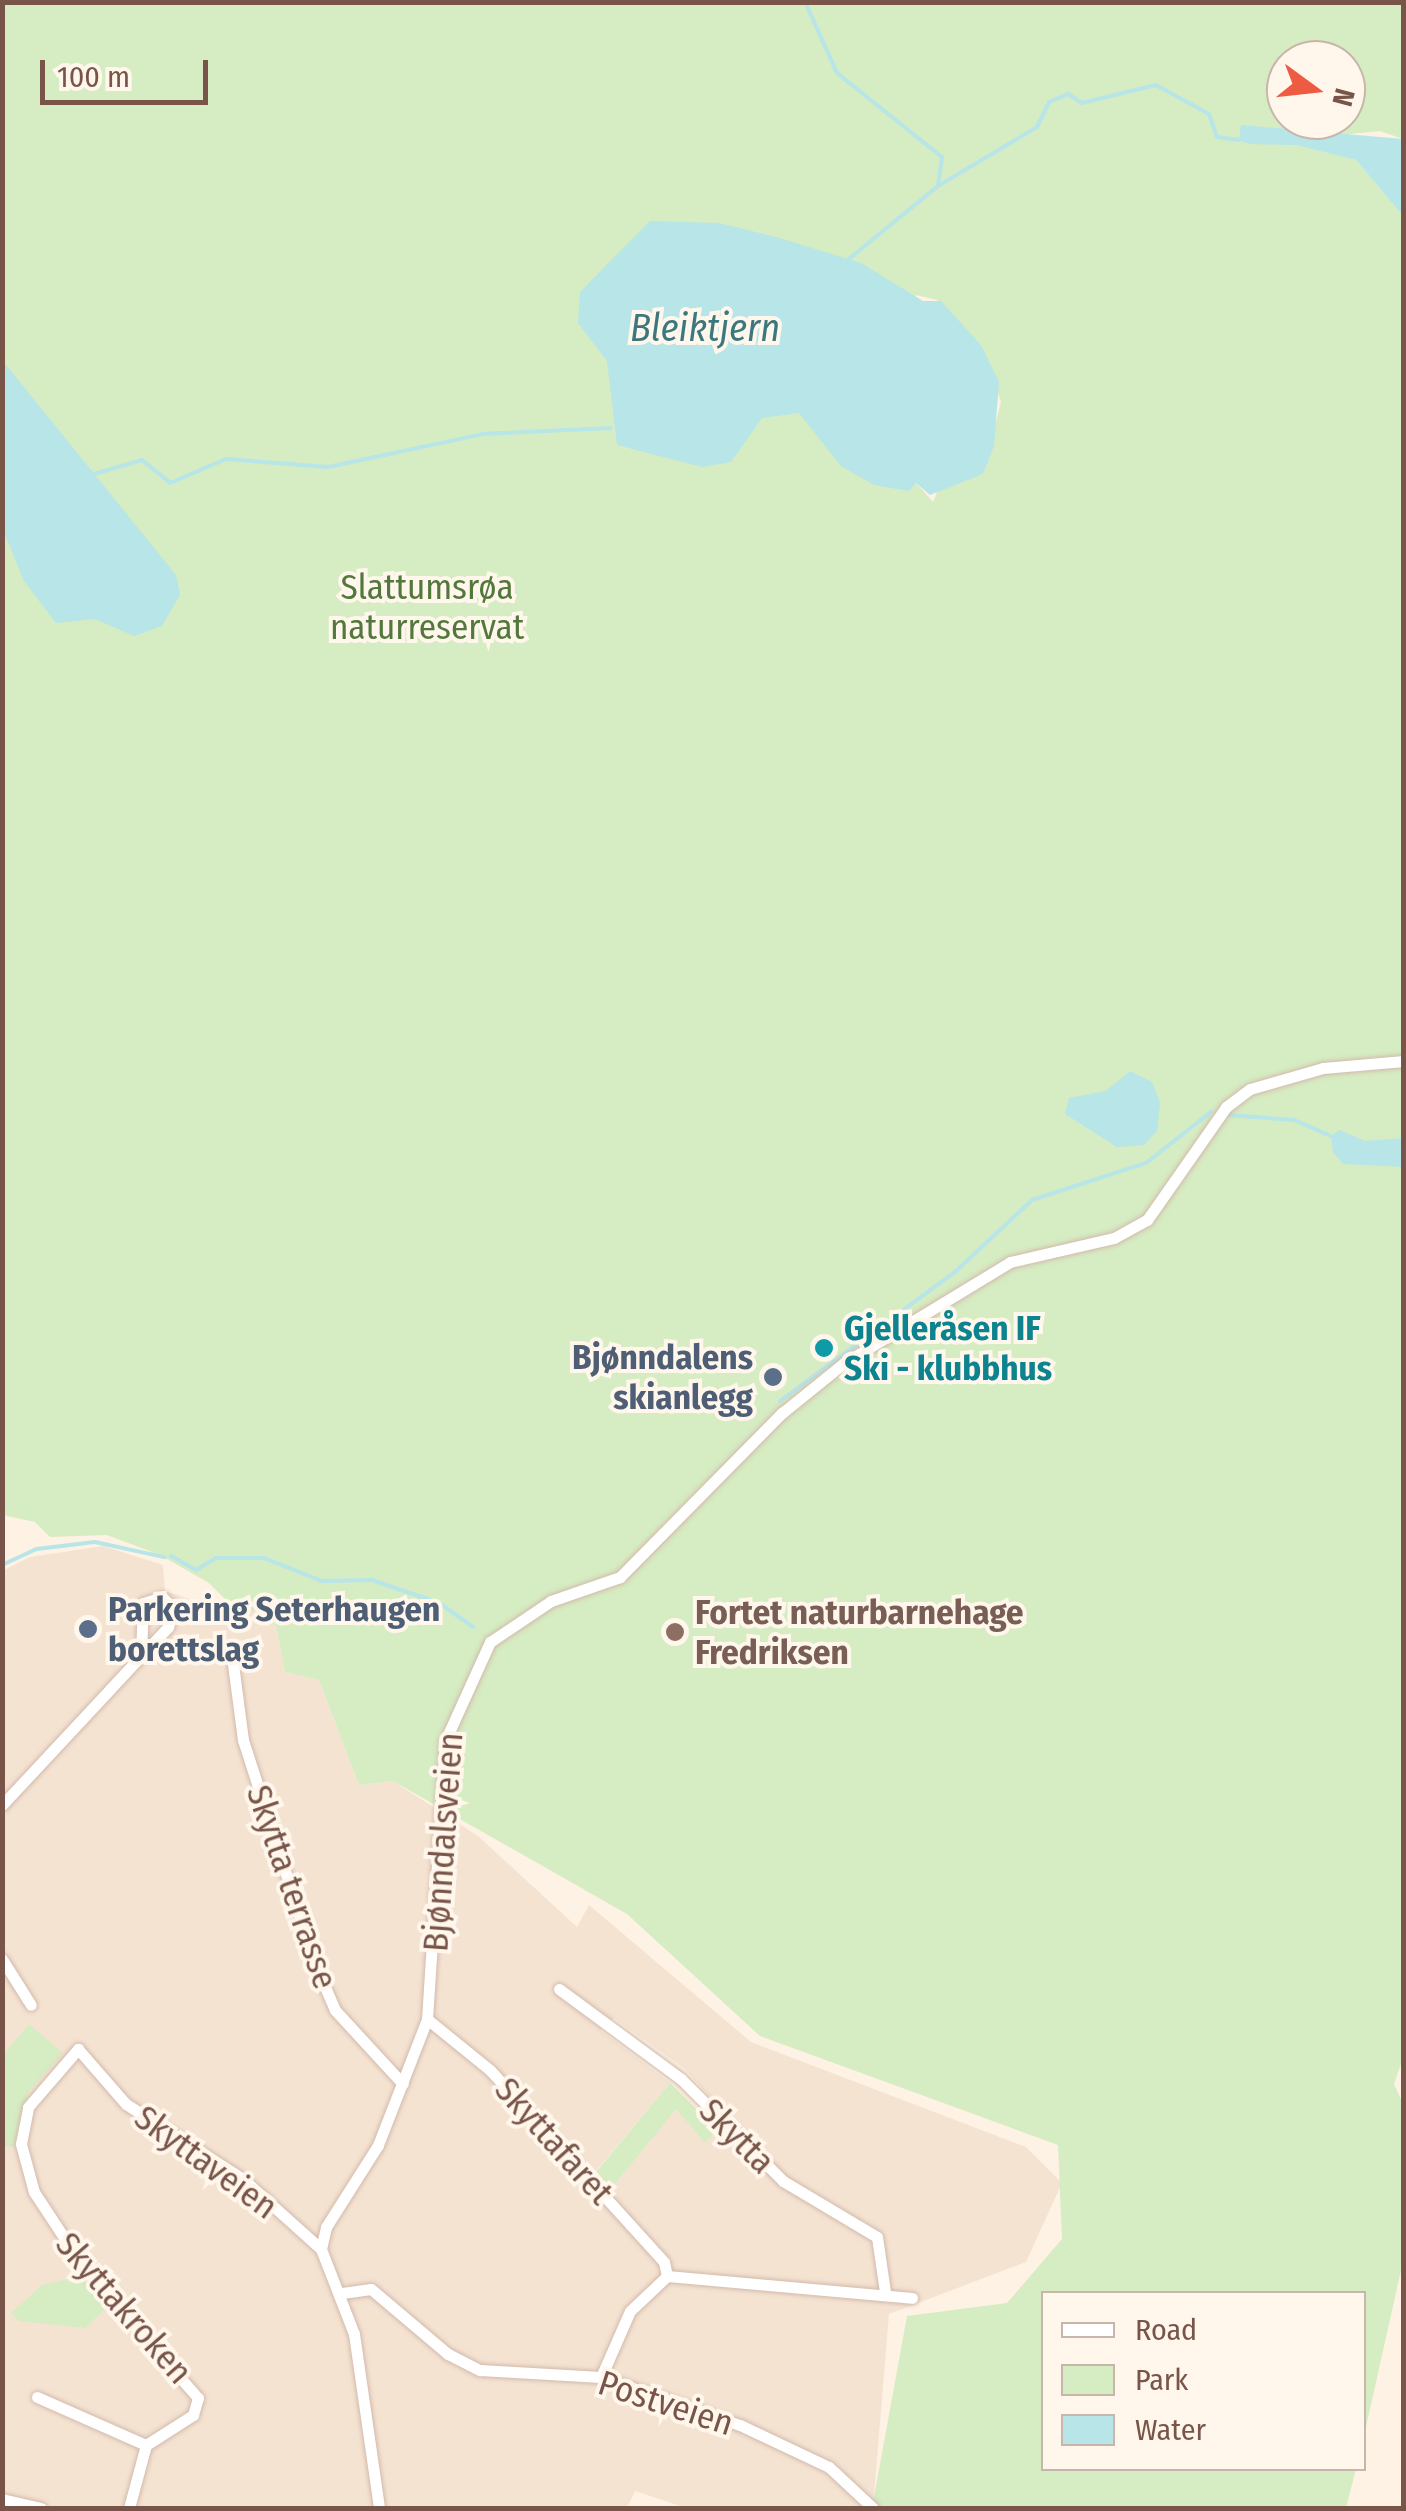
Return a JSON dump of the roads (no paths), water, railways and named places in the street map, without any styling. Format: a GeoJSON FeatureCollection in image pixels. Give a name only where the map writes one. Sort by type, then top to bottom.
{"type":"FeatureCollection","features":[{"type":"Feature","properties":{"kind":"street","name":"Bjønndalsveien"},"geometry":{"type":"LineString","coordinates":[[321,2249],[403,2084],[428,2019],[445,1741],[490,1642],[551,1601],[620,1577],[782,1414],[844,1363],[1010,1262],[1114,1238],[1147,1220],[1226,1107],[1250,1089],[1323,1068],[1404,1061]]}},
{"type":"Feature","properties":{"kind":"street"},"geometry":{"type":"LineString","coordinates":[[2,1806],[141,1656],[173,1617],[162,1597],[143,1603],[141,1656]]}},
{"type":"Feature","properties":{"kind":"street","name":"Skytta terrasse"},"geometry":{"type":"LineString","coordinates":[[233,1664],[243,1740],[315,1964],[342,2019],[403,2084]]}},
{"type":"Feature","properties":{"kind":"street"},"geometry":{"type":"LineString","coordinates":[[2,1960],[31,2005]]}},
{"type":"Feature","properties":{"kind":"street","name":"Skytta"},"geometry":{"type":"LineString","coordinates":[[559,1990],[680,2079],[783,2181],[877,2237],[885,2292]]}},
{"type":"Feature","properties":{"kind":"street","name":"Skyttafaret"},"geometry":{"type":"LineString","coordinates":[[428,2019],[490,2070],[664,2262],[667,2276]]}},
{"type":"Feature","properties":{"kind":"street","name":"Skyttaveien"},"geometry":{"type":"LineString","coordinates":[[78,2049],[126,2104],[242,2179],[321,2249],[342,2293],[362,2371],[379,2508]]}},
{"type":"Feature","properties":{"kind":"street","name":"Skyttakroken"},"geometry":{"type":"LineString","coordinates":[[78,2049],[36,2091],[21,2144],[52,2225],[193,2386],[193,2415],[146,2445]]}},
{"type":"Feature","properties":{"kind":"street"},"geometry":{"type":"LineString","coordinates":[[601,2377],[630,2311],[667,2276],[885,2292],[912,2298]]}},
{"type":"Feature","properties":{"kind":"street","name":"Postveien"},"geometry":{"type":"LineString","coordinates":[[342,2293],[371,2289],[448,2354],[480,2370],[601,2377],[803,2453],[845,2478],[873,2508]]}},
{"type":"Feature","properties":{"kind":"street"},"geometry":{"type":"LineString","coordinates":[[37,2397],[146,2445],[130,2508]]}},
{"type":"Feature","properties":{"kind":"street"},"geometry":{"type":"LineString","coordinates":[[2,2498],[41,2508]]}},
{"type":"Feature","properties":{"kind":"water"},"geometry":{"type":"Polygon","coordinates":[[[1241,125],[1266,127],[1266,140],[1366,140],[1366,136],[1403,139],[1403,216],[1356,160],[1297,145],[1249,144],[1239,140],[1241,125]]]}},
{"type":"Feature","properties":{"kind":"water","name":"Bleiktjern"},"geometry":{"type":"Polygon","coordinates":[[[650,221],[718,223],[776,237],[861,263],[923,301],[941,301],[981,345],[999,382],[994,446],[983,474],[930,495],[916,483],[909,491],[874,485],[841,466],[799,413],[762,418],[731,462],[702,467],[617,445],[607,361],[578,323],[580,292],[650,221]]]}},
{"type":"Feature","properties":{"kind":"water"},"geometry":{"type":"Polygon","coordinates":[[[2,360],[176,575],[180,595],[162,626],[134,636],[95,619],[56,623],[24,581],[3,530],[2,360]]]}},
{"type":"Feature","properties":{"kind":"water"},"geometry":{"type":"Polygon","coordinates":[[[1130,1071],[1152,1082],[1160,1102],[1157,1131],[1144,1145],[1117,1147],[1065,1114],[1069,1098],[1106,1091],[1130,1071]]]}},
{"type":"Feature","properties":{"kind":"water"},"geometry":{"type":"Polygon","coordinates":[[[1340,1130],[1365,1141],[1403,1138],[1403,1167],[1343,1164],[1333,1152],[1331,1136],[1340,1130]]]}},
{"type":"Feature","properties":{"kind":"waterway"},"geometry":{"type":"LineString","coordinates":[[805,2],[837,73],[942,157],[938,186],[844,263]]}},
{"type":"Feature","properties":{"kind":"waterway"},"geometry":{"type":"LineString","coordinates":[[938,186],[1037,127],[1049,102],[1068,94],[1082,103],[1156,85],[1209,114],[1217,137],[1239,140]]}},
{"type":"Feature","properties":{"kind":"waterway"},"geometry":{"type":"LineString","coordinates":[[94,474],[142,460],[170,483],[226,459],[328,467],[483,434],[611,428]]}},
{"type":"Feature","properties":{"kind":"waterway"},"geometry":{"type":"LineString","coordinates":[[780,1401],[955,1272],[1032,1200],[1146,1163],[1211,1112]]}},
{"type":"Feature","properties":{"kind":"waterway"},"geometry":{"type":"LineString","coordinates":[[1228,1115],[1294,1120],[1331,1136]]}},
{"type":"Feature","properties":{"kind":"waterway"},"geometry":{"type":"LineString","coordinates":[[2,1565],[37,1549],[95,1542],[164,1557]]}},
{"type":"Feature","properties":{"kind":"waterway"},"geometry":{"type":"LineString","coordinates":[[171,1556],[196,1570],[216,1558],[264,1558],[322,1581],[372,1580],[439,1603],[473,1627]]}},
{"type":"Feature","properties":{"kind":"place","name":"Gjelleråsen IF Ski - klubbhus"},"geometry":{"type":"Point","coordinates":[824,1348]}},
{"type":"Feature","properties":{"kind":"place","name":"Bjønndalens skianlegg"},"geometry":{"type":"Point","coordinates":[773,1377]}},
{"type":"Feature","properties":{"kind":"place","name":"Parkering Seterhaugen borettslag"},"geometry":{"type":"Point","coordinates":[88,1629]}},
{"type":"Feature","properties":{"kind":"place","name":"Fortet naturbarnehage Fredriksen"},"geometry":{"type":"Point","coordinates":[675,1632]}},
{"type":"Feature","properties":{"kind":"park label","name":"Slattumsrøa naturreservat"},"geometry":{"type":"Point","coordinates":[427,607]}}]}
